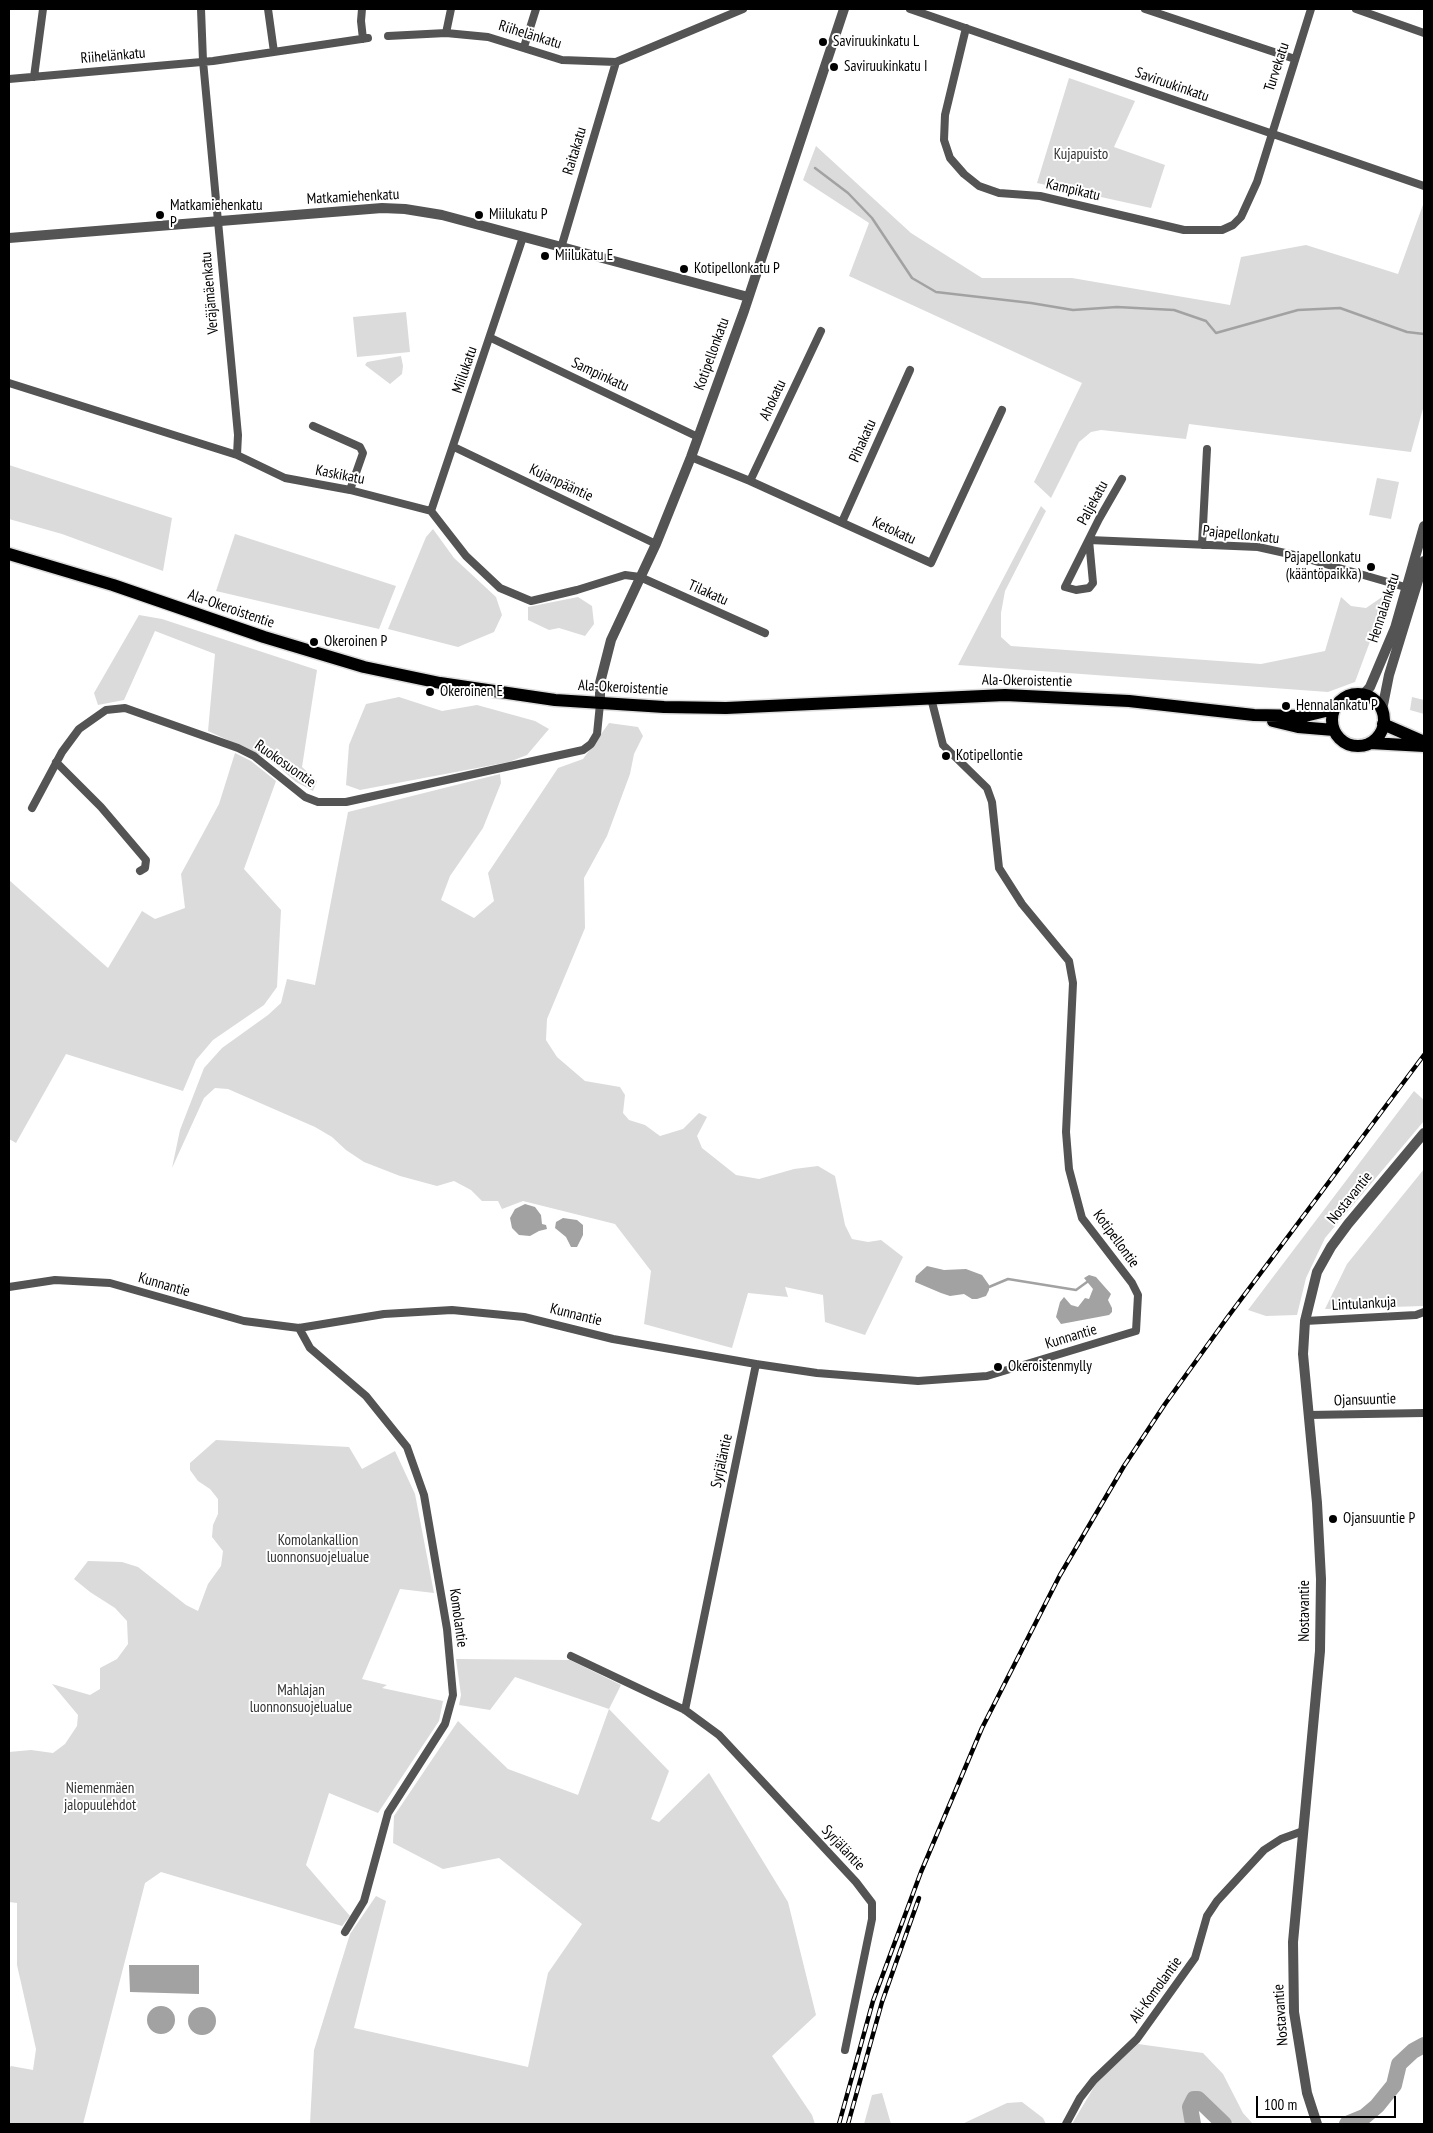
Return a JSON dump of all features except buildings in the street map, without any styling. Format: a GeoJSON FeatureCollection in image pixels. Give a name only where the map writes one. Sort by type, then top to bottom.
{"type":"FeatureCollection","features":[{"type":"Feature","properties":{"kind":"main road","name":"Ala-Okeroistentie"},"geometry":{"type":"LineString","coordinates":[[9,554],[113,585],[264,637],[364,667],[440,683],[555,700],[600,704],[726,708],[1005,695],[1129,701],[1254,715],[1305,716],[1334,709]]}},
{"type":"Feature","properties":{"kind":"main road"},"geometry":{"type":"LineString","coordinates":[[1370,742],[1379,735],[1383,724],[1382,710],[1373,698],[1363,695],[1351,695],[1344,698],[1334,709],[1332,723],[1334,730],[1345,742],[1353,745],[1370,742],[1424,746]]}},
{"type":"Feature","properties":{"kind":"main road","name":"Ala-Okeroistentie"},"geometry":{"type":"LineString","coordinates":[[1254,715],[1298,727],[1334,730]]}},
{"type":"Feature","properties":{"kind":"main road"},"geometry":{"type":"LineString","coordinates":[[1383,724],[1424,742]]}},
{"type":"Feature","properties":{"kind":"street"},"geometry":{"type":"LineString","coordinates":[[34,77],[43,9]]}},
{"type":"Feature","properties":{"kind":"street","name":"Veräjämäenkatu"},"geometry":{"type":"LineString","coordinates":[[201,9],[203,61],[238,435],[237,455]]}},
{"type":"Feature","properties":{"kind":"street"},"geometry":{"type":"LineString","coordinates":[[268,9],[274,52]]}},
{"type":"Feature","properties":{"kind":"street","name":"Riihelänkatu"},"geometry":{"type":"LineString","coordinates":[[9,79],[203,61],[365,38],[361,21],[362,9]]}},
{"type":"Feature","properties":{"kind":"street"},"geometry":{"type":"LineString","coordinates":[[446,33],[451,9]]}},
{"type":"Feature","properties":{"kind":"street"},"geometry":{"type":"LineString","coordinates":[[524,47],[536,9]]}},
{"type":"Feature","properties":{"kind":"street","name":"Riihelänkatu"},"geometry":{"type":"LineString","coordinates":[[388,36],[446,33],[488,37],[562,60],[616,62],[742,9]]}},
{"type":"Feature","properties":{"kind":"street","name":"Kotipellonkatu"},"geometry":{"type":"LineString","coordinates":[[600,704],[600,683],[606,655],[656,544],[691,458],[748,297],[844,9]]}},
{"type":"Feature","properties":{"kind":"street","name":"Saviruukinkatu"},"geometry":{"type":"LineString","coordinates":[[910,9],[1424,186]]}},
{"type":"Feature","properties":{"kind":"street"},"geometry":{"type":"LineString","coordinates":[[1145,9],[1295,59]]}},
{"type":"Feature","properties":{"kind":"street","name":"Turvekatu"},"geometry":{"type":"LineString","coordinates":[[1270,134],[1311,9]]}},
{"type":"Feature","properties":{"kind":"street"},"geometry":{"type":"LineString","coordinates":[[1356,9],[1424,33]]}},
{"type":"Feature","properties":{"kind":"street","name":"Kampikatu"},"geometry":{"type":"LineString","coordinates":[[966,28],[944,115],[944,140],[950,158],[964,174],[979,186],[999,193],[1040,196],[1184,230],[1222,230],[1233,225],[1241,217],[1257,182],[1270,134]]}},
{"type":"Feature","properties":{"kind":"street","name":"Raitakatu"},"geometry":{"type":"LineString","coordinates":[[561,248],[616,62]]}},
{"type":"Feature","properties":{"kind":"street","name":"Matkamiehenkatu"},"geometry":{"type":"LineString","coordinates":[[9,238],[382,208],[405,209],[442,215],[748,297]]}},
{"type":"Feature","properties":{"kind":"street","name":"Miilukatu"},"geometry":{"type":"LineString","coordinates":[[431,511],[491,338],[523,237]]}},
{"type":"Feature","properties":{"kind":"street","name":"Ahokatu"},"geometry":{"type":"LineString","coordinates":[[750,481],[821,331]]}},
{"type":"Feature","properties":{"kind":"street","name":"Sampinkatu"},"geometry":{"type":"LineString","coordinates":[[491,338],[698,437]]}},
{"type":"Feature","properties":{"kind":"street","name":"Pihakatu"},"geometry":{"type":"LineString","coordinates":[[842,522],[910,370]]}},
{"type":"Feature","properties":{"kind":"street","name":"Kaskikatu"},"geometry":{"type":"LineString","coordinates":[[9,383],[237,455],[285,478],[350,490],[431,511]]}},
{"type":"Feature","properties":{"kind":"street","name":"Ketokatu"},"geometry":{"type":"LineString","coordinates":[[691,458],[750,481],[931,563],[1002,410]]}},
{"type":"Feature","properties":{"kind":"street"},"geometry":{"type":"LineString","coordinates":[[313,426],[360,447],[364,453],[350,490]]}},
{"type":"Feature","properties":{"kind":"street","name":"Kujanpääntie"},"geometry":{"type":"LineString","coordinates":[[454,447],[656,544]]}},
{"type":"Feature","properties":{"kind":"street"},"geometry":{"type":"LineString","coordinates":[[1202,545],[1207,449]]}},
{"type":"Feature","properties":{"kind":"street","name":"Paljekatu"},"geometry":{"type":"LineString","coordinates":[[1090,540],[1093,583],[1089,588],[1076,590],[1065,587],[1122,479]]}},
{"type":"Feature","properties":{"kind":"street"},"geometry":{"type":"LineString","coordinates":[[431,511],[466,556],[500,588],[531,600],[577,590],[624,575],[640,577]]}},
{"type":"Feature","properties":{"kind":"street","name":"Hennalankatu"},"geometry":{"type":"LineString","coordinates":[[1382,710],[1424,526]]}},
{"type":"Feature","properties":{"kind":"street","name":"Pajapellonkatu"},"geometry":{"type":"LineString","coordinates":[[1090,540],[1258,547],[1294,555],[1411,589]]}},
{"type":"Feature","properties":{"kind":"street","name":"Hennalankatu"},"geometry":{"type":"LineString","coordinates":[[1363,695],[1370,687],[1383,660],[1424,560]]}},
{"type":"Feature","properties":{"kind":"street","name":"Tilakatu"},"geometry":{"type":"LineString","coordinates":[[640,577],[765,633]]}},
{"type":"Feature","properties":{"kind":"street","name":"Kotipellontie"},"geometry":{"type":"LineString","coordinates":[[931,698],[943,745],[988,788],[992,802],[999,868],[1022,904],[1069,961],[1073,983],[1066,1132],[1069,1169],[1082,1218],[1132,1283],[1138,1295],[1136,1331]]}},
{"type":"Feature","properties":{"kind":"street","name":"Ruokosuontie"},"geometry":{"type":"LineString","coordinates":[[32,808],[56,762],[79,729],[106,710],[125,708],[238,748],[254,756],[305,797],[318,802],[346,802],[583,750],[592,744],[597,734],[600,704]]}},
{"type":"Feature","properties":{"kind":"street"},"geometry":{"type":"LineString","coordinates":[[56,762],[101,807],[146,860],[145,868],[140,870]]}},
{"type":"Feature","properties":{"kind":"street","name":"Nostavantie"},"geometry":{"type":"LineString","coordinates":[[1316,2124],[1307,2093],[1294,2012],[1293,1942],[1320,1651],[1317,1503],[1304,1354],[1306,1321],[1317,1272],[1331,1247],[1424,1133]]}},
{"type":"Feature","properties":{"kind":"street","name":"Kunnantie"},"geometry":{"type":"LineString","coordinates":[[9,1287],[55,1280],[110,1283],[244,1321],[299,1328],[384,1314],[452,1310],[524,1317],[614,1338],[756,1364],[817,1373],[918,1381],[987,1376],[1136,1331]]}},
{"type":"Feature","properties":{"kind":"street","name":"Lintulankuja"},"geometry":{"type":"LineString","coordinates":[[1306,1321],[1416,1315],[1424,1312]]}},
{"type":"Feature","properties":{"kind":"street","name":"Komolantie"},"geometry":{"type":"LineString","coordinates":[[299,1328],[310,1348],[366,1396],[407,1447],[424,1495],[447,1630],[453,1695],[445,1724],[388,1813],[364,1901],[345,1932]]}},
{"type":"Feature","properties":{"kind":"street","name":"Syrjäläntie"},"geometry":{"type":"LineString","coordinates":[[685,1710],[756,1364]]}},
{"type":"Feature","properties":{"kind":"street","name":"Ojansuuntie"},"geometry":{"type":"LineString","coordinates":[[1308,1415],[1424,1413]]}},
{"type":"Feature","properties":{"kind":"street","name":"Syrjäläntie"},"geometry":{"type":"LineString","coordinates":[[571,1656],[685,1710],[719,1735],[856,1882],[872,1903],[872,1919],[845,2050]]}},
{"type":"Feature","properties":{"kind":"street","name":"Ali-Komolantie"},"geometry":{"type":"LineString","coordinates":[[1066,2124],[1080,2098],[1094,2080],[1137,2039],[1191,1966],[1196,1958],[1207,1916],[1217,1901],[1264,1850],[1281,1839],[1302,1832]]}},
{"type":"Feature","properties":{"kind":"green space","name":"Kujapuisto"},"geometry":{"type":"Polygon","coordinates":[[[1069,78],[1135,101],[1114,147],[1165,165],[1151,208],[1037,183],[1069,78]]]}},
{"type":"Feature","properties":{"kind":"green space"},"geometry":{"type":"Polygon","coordinates":[[[816,146],[911,233],[982,278],[1072,278],[1230,305],[1241,257],[1306,245],[1398,274],[1424,202],[1424,405],[1411,452],[1189,424],[1186,439],[1101,430],[1091,432],[1079,442],[1051,498],[1034,482],[1082,383],[849,276],[869,223],[803,180],[816,146]]]}},
{"type":"Feature","properties":{"kind":"green space"},"geometry":{"type":"Polygon","coordinates":[[[406,312],[410,352],[357,357],[353,317],[406,312]]]}},
{"type":"Feature","properties":{"kind":"green space"},"geometry":{"type":"Polygon","coordinates":[[[401,356],[402,374],[390,384],[365,365],[367,362],[401,356]]]}},
{"type":"Feature","properties":{"kind":"green space"},"geometry":{"type":"Polygon","coordinates":[[[9,465],[172,518],[163,571],[62,534],[9,519],[9,465]]]}},
{"type":"Feature","properties":{"kind":"green space"},"geometry":{"type":"Polygon","coordinates":[[[1377,478],[1399,482],[1391,519],[1369,515],[1377,478]]]}},
{"type":"Feature","properties":{"kind":"green space"},"geometry":{"type":"Polygon","coordinates":[[[1041,506],[1046,511],[1005,591],[1001,613],[1001,637],[1011,646],[1261,664],[1325,651],[1341,597],[1351,606],[1366,608],[1388,593],[1355,682],[1328,692],[958,665],[1041,506]]]}},
{"type":"Feature","properties":{"kind":"green space"},"geometry":{"type":"Polygon","coordinates":[[[433,529],[454,558],[496,597],[502,615],[494,632],[458,647],[388,629],[426,537],[433,529]]]}},
{"type":"Feature","properties":{"kind":"green space"},"geometry":{"type":"Polygon","coordinates":[[[235,534],[396,586],[379,629],[216,591],[235,534]]]}},
{"type":"Feature","properties":{"kind":"green space"},"geometry":{"type":"Polygon","coordinates":[[[578,597],[592,606],[594,624],[585,636],[559,628],[549,630],[528,620],[528,607],[578,597]]]}},
{"type":"Feature","properties":{"kind":"green space"},"geometry":{"type":"Polygon","coordinates":[[[139,615],[162,619],[317,670],[302,767],[317,781],[313,791],[296,782],[271,760],[208,731],[215,654],[155,631],[124,700],[98,705],[94,693],[139,615]]]}},
{"type":"Feature","properties":{"kind":"green space"},"geometry":{"type":"Polygon","coordinates":[[[399,697],[442,711],[477,705],[535,721],[549,729],[527,755],[509,762],[360,790],[346,785],[349,745],[366,704],[399,697]]]}},
{"type":"Feature","properties":{"kind":"green space"},"geometry":{"type":"Polygon","coordinates":[[[1412,697],[1424,700],[1424,714],[1410,710],[1412,697]]]}},
{"type":"Feature","properties":{"kind":"green space"},"geometry":{"type":"Polygon","coordinates":[[[609,723],[638,727],[643,736],[634,754],[630,774],[607,836],[584,878],[585,928],[547,1019],[546,1040],[557,1057],[585,1081],[620,1087],[625,1095],[623,1113],[629,1120],[645,1125],[660,1136],[683,1129],[699,1113],[707,1117],[697,1136],[702,1148],[736,1175],[759,1179],[794,1169],[818,1166],[835,1176],[845,1225],[852,1239],[868,1242],[881,1240],[903,1257],[865,1335],[825,1322],[823,1295],[785,1287],[788,1297],[748,1293],[732,1348],[644,1324],[651,1271],[615,1224],[523,1201],[502,1209],[498,1201],[482,1201],[471,1190],[454,1181],[437,1186],[400,1176],[364,1162],[346,1150],[332,1137],[315,1127],[228,1089],[215,1088],[204,1098],[172,1168],[180,1130],[204,1068],[222,1048],[268,1015],[281,1003],[287,979],[315,985],[348,812],[500,774],[501,783],[483,828],[450,876],[441,900],[474,918],[494,901],[488,873],[558,768],[583,759],[609,723]]]}},
{"type":"Feature","properties":{"kind":"green space"},"geometry":{"type":"Polygon","coordinates":[[[235,753],[251,761],[276,781],[244,869],[281,910],[277,987],[264,1005],[213,1040],[196,1060],[183,1091],[66,1054],[16,1143],[9,1139],[9,880],[108,968],[142,911],[155,919],[185,908],[181,874],[219,804],[235,753]]]}},
{"type":"Feature","properties":{"kind":"green space"},"geometry":{"type":"Polygon","coordinates":[[[1414,1091],[1424,1100],[1424,1121],[1325,1238],[1306,1278],[1297,1315],[1266,1316],[1248,1310],[1414,1091]]]}},
{"type":"Feature","properties":{"kind":"green space"},"geometry":{"type":"Polygon","coordinates":[[[1424,1169],[1424,1306],[1325,1309],[1347,1264],[1424,1169]]]}},
{"type":"Feature","properties":{"kind":"green space"},"geometry":{"type":"Polygon","coordinates":[[[216,1440],[349,1447],[362,1469],[395,1451],[415,1494],[434,1593],[400,1589],[362,1679],[387,1685],[382,1688],[443,1701],[439,1721],[378,1813],[329,1793],[306,1865],[350,1916],[342,1926],[161,1872],[145,1883],[83,2124],[9,2124],[9,2069],[11,2066],[33,2070],[36,2049],[17,1965],[17,1903],[9,1902],[9,1752],[31,1750],[53,1753],[65,1744],[77,1726],[78,1715],[52,1684],[90,1695],[100,1689],[100,1668],[117,1659],[128,1644],[127,1621],[115,1608],[74,1579],[88,1561],[122,1562],[138,1567],[186,1605],[198,1611],[208,1584],[221,1566],[223,1551],[212,1537],[213,1525],[218,1514],[218,1499],[210,1489],[198,1481],[190,1470],[190,1463],[216,1440]]]}},
{"type":"Feature","properties":{"kind":"green space"},"geometry":{"type":"Polygon","coordinates":[[[456,1659],[570,1660],[621,1685],[609,1709],[515,1677],[490,1710],[459,1705],[461,1695],[456,1659]]]}},
{"type":"Feature","properties":{"kind":"green space"},"geometry":{"type":"Polygon","coordinates":[[[609,1709],[669,1771],[651,1819],[659,1822],[709,1773],[788,1902],[816,2015],[772,2056],[812,2115],[815,2124],[310,2124],[314,2050],[350,1934],[376,1896],[386,1901],[354,2028],[528,2067],[548,1973],[582,1924],[499,1858],[443,1869],[393,1843],[394,1816],[458,1721],[508,1769],[578,1795],[609,1709]]]}},
{"type":"Feature","properties":{"kind":"green space"},"geometry":{"type":"Polygon","coordinates":[[[1138,2044],[1203,2053],[1223,2074],[1243,2113],[1253,2124],[1234,2124],[1200,2096],[1189,2100],[1187,2124],[1072,2124],[1097,2082],[1138,2044]]]}},
{"type":"Feature","properties":{"kind":"green space"},"geometry":{"type":"Polygon","coordinates":[[[882,2093],[891,2124],[864,2124],[872,2095],[882,2093]]]}},
{"type":"Feature","properties":{"kind":"green space"},"geometry":{"type":"Polygon","coordinates":[[[1022,2102],[1043,2118],[1046,2124],[962,2124],[1007,2103],[1022,2102]]]}},
{"type":"Feature","properties":{"kind":"shaded area"},"geometry":{"type":"Polygon","coordinates":[[[525,1204],[535,1207],[541,1215],[542,1224],[546,1225],[547,1229],[530,1236],[519,1235],[512,1228],[510,1218],[515,1209],[525,1204]]]}},
{"type":"Feature","properties":{"kind":"shaded area"},"geometry":{"type":"Polygon","coordinates":[[[563,1218],[577,1220],[583,1225],[583,1235],[577,1247],[571,1247],[566,1237],[555,1228],[556,1222],[563,1218]]]}},
{"type":"Feature","properties":{"kind":"shaded area"},"geometry":{"type":"Polygon","coordinates":[[[927,1266],[944,1270],[966,1269],[982,1275],[989,1285],[989,1290],[986,1296],[977,1299],[972,1299],[964,1294],[950,1296],[941,1293],[915,1282],[916,1276],[927,1266]]]}},
{"type":"Feature","properties":{"kind":"shaded area"},"geometry":{"type":"Polygon","coordinates":[[[1089,1275],[1096,1277],[1111,1294],[1108,1300],[1112,1312],[1109,1315],[1061,1324],[1056,1317],[1060,1302],[1064,1297],[1071,1305],[1078,1307],[1085,1298],[1089,1299],[1093,1289],[1084,1278],[1089,1275]]]}},
{"type":"Feature","properties":{"kind":"shaded area"},"geometry":{"type":"Polygon","coordinates":[[[129,1965],[199,1965],[199,1994],[130,1992],[129,1965]]]}},
{"type":"Feature","properties":{"kind":"shaded area"},"geometry":{"type":"Polygon","coordinates":[[[161,2006],[171,2010],[175,2020],[171,2030],[161,2034],[151,2030],[147,2020],[151,2010],[161,2006]]]}},
{"type":"Feature","properties":{"kind":"shaded area"},"geometry":{"type":"Polygon","coordinates":[[[202,2007],[212,2011],[216,2021],[212,2031],[202,2035],[192,2031],[188,2021],[192,2011],[202,2007]]]}},
{"type":"Feature","properties":{"kind":"waterway"},"geometry":{"type":"LineString","coordinates":[[815,168],[848,193],[872,218],[912,278],[936,292],[1073,310],[1117,307],[1174,310],[1206,321],[1216,333],[1298,310],[1340,308],[1407,332],[1424,334]]}},
{"type":"Feature","properties":{"kind":"waterway"},"geometry":{"type":"LineString","coordinates":[[989,1287],[1008,1279],[1076,1290],[1087,1282]]}},
{"type":"Feature","properties":{"kind":"waterway"},"geometry":{"type":"LineString","coordinates":[[1347,2124],[1364,2117],[1377,2106],[1394,2085],[1399,2064],[1413,2051],[1424,2045]]}},
{"type":"Feature","properties":{"kind":"waterway"},"geometry":{"type":"LineString","coordinates":[[1193,2124],[1190,2107],[1194,2099],[1198,2099],[1224,2124]]}},
{"type":"Feature","properties":{"kind":"railway"},"geometry":{"type":"LineString","coordinates":[[839,2124],[873,2001],[921,1872],[982,1728],[1060,1575],[1124,1466],[1165,1404],[1424,1055]]}},
{"type":"Feature","properties":{"kind":"railway"},"geometry":{"type":"LineString","coordinates":[[848,2124],[882,2002],[919,1898]]}},
{"type":"Feature","properties":{"kind":"place","name":"Saviruukinkatu L"},"geometry":{"type":"Point","coordinates":[823,42]}},
{"type":"Feature","properties":{"kind":"place","name":"Saviruukinkatu I"},"geometry":{"type":"Point","coordinates":[834,67]}},
{"type":"Feature","properties":{"kind":"place","name":"Matkamiehenkatu P"},"geometry":{"type":"Point","coordinates":[160,215]}},
{"type":"Feature","properties":{"kind":"place","name":"Miilukatu P"},"geometry":{"type":"Point","coordinates":[479,215]}},
{"type":"Feature","properties":{"kind":"place","name":"Miilukatu E"},"geometry":{"type":"Point","coordinates":[545,256]}},
{"type":"Feature","properties":{"kind":"place","name":"Kotipellonkatu P"},"geometry":{"type":"Point","coordinates":[684,269]}},
{"type":"Feature","properties":{"kind":"place","name":"Pajapellonkatu (kääntöpaikka)"},"geometry":{"type":"Point","coordinates":[1371,567]}},
{"type":"Feature","properties":{"kind":"place","name":"Okeroinen P"},"geometry":{"type":"Point","coordinates":[314,642]}},
{"type":"Feature","properties":{"kind":"place","name":"Okeroinen E"},"geometry":{"type":"Point","coordinates":[430,692]}},
{"type":"Feature","properties":{"kind":"place","name":"Hennalankatu P"},"geometry":{"type":"Point","coordinates":[1286,706]}},
{"type":"Feature","properties":{"kind":"place","name":"Kotipellontie"},"geometry":{"type":"Point","coordinates":[946,756]}},
{"type":"Feature","properties":{"kind":"place","name":"Okeroistenmylly"},"geometry":{"type":"Point","coordinates":[998,1367]}},
{"type":"Feature","properties":{"kind":"place","name":"Ojansuuntie P"},"geometry":{"type":"Point","coordinates":[1333,1519]}},
{"type":"Feature","properties":{"kind":"park label","name":"Komolankallion luonnonsuojelualue"},"geometry":{"type":"Point","coordinates":[318,1550]}},
{"type":"Feature","properties":{"kind":"park label","name":"Mahlajan luonnonsuojelualue"},"geometry":{"type":"Point","coordinates":[301,1700]}},
{"type":"Feature","properties":{"kind":"park label","name":"Niemenmäen jalopuulehdot"},"geometry":{"type":"Point","coordinates":[100,1798]}}]}
